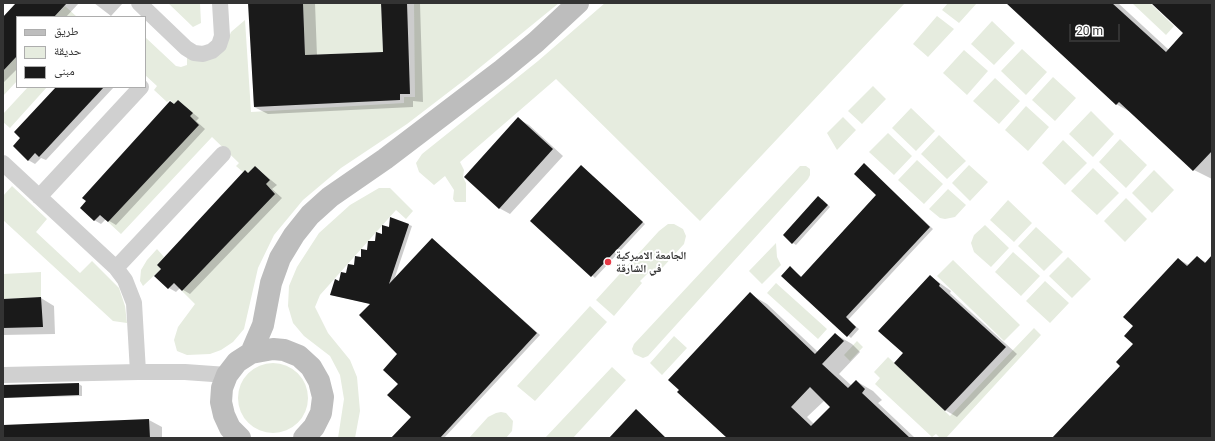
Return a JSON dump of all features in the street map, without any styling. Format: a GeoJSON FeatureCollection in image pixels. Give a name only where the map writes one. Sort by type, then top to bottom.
{"type":"FeatureCollection","features":[{"type":"Feature","properties":{"kind":"street"},"geometry":{"type":"LineString","coordinates":[[139,3],[186,48],[194,53],[203,54],[212,51],[219,45],[222,36],[220,3]]}},
{"type":"Feature","properties":{"kind":"street"},"geometry":{"type":"LineString","coordinates":[[251,353],[263,324],[270,283],[280,258],[294,235],[310,215],[330,198],[385,159],[502,70],[536,42],[578,3]]}},
{"type":"Feature","properties":{"kind":"street"},"geometry":{"type":"LineString","coordinates":[[39,197],[140,88]]}},
{"type":"Feature","properties":{"kind":"street"},"geometry":{"type":"LineString","coordinates":[[116,268],[223,154]]}},
{"type":"Feature","properties":{"kind":"street"},"geometry":{"type":"LineString","coordinates":[[3,163],[116,268],[125,280],[134,303],[138,372]]}},
{"type":"Feature","properties":{"kind":"street"},"geometry":{"type":"LineString","coordinates":[[265,309],[284,350]]}},
{"type":"Feature","properties":{"kind":"street"},"geometry":{"type":"LineString","coordinates":[[240,438],[230,428],[224,415],[221,402],[222,388],[227,375],[237,362],[251,353],[273,348],[284,350],[299,356],[311,367],[319,381],[323,397],[321,413],[314,427],[304,438]]}},
{"type":"Feature","properties":{"kind":"street"},"geometry":{"type":"LineString","coordinates":[[3,375],[138,372],[186,372],[227,375]]}},
{"type":"Feature","properties":{"kind":"green space"},"geometry":{"type":"Polygon","coordinates":[[[168,3],[200,3],[201,23],[193,27],[168,3]]]}},
{"type":"Feature","properties":{"kind":"green space"},"geometry":{"type":"Polygon","coordinates":[[[303,3],[381,3],[383,52],[305,55],[303,3]]]}},
{"type":"Feature","properties":{"kind":"green space"},"geometry":{"type":"Polygon","coordinates":[[[414,3],[559,3],[467,78],[407,124],[341,168],[303,200],[274,235],[258,268],[244,329],[233,342],[221,350],[210,354],[187,355],[177,351],[174,340],[178,327],[195,304],[182,291],[275,193],[270,188],[262,188],[270,180],[255,166],[248,173],[245,170],[243,172],[236,166],[239,163],[212,137],[121,234],[108,222],[192,113],[178,100],[174,104],[170,100],[167,102],[154,90],[157,86],[146,76],[146,38],[176,66],[181,67],[187,65],[187,55],[226,44],[231,32],[245,20],[251,112],[404,103],[404,97],[415,97],[414,3]]]}},
{"type":"Feature","properties":{"kind":"green space"},"geometry":{"type":"Polygon","coordinates":[[[605,3],[905,3],[700,221],[556,79],[460,162],[464,170],[463,177],[466,183],[466,202],[455,202],[453,199],[454,190],[445,176],[434,185],[419,172],[416,163],[422,154],[538,61],[605,3]]]}},
{"type":"Feature","properties":{"kind":"green space"},"geometry":{"type":"Polygon","coordinates":[[[948,3],[977,3],[959,23],[942,10],[948,3]]]}},
{"type":"Feature","properties":{"kind":"green space"},"geometry":{"type":"Polygon","coordinates":[[[1132,3],[1150,3],[1174,26],[1166,35],[1132,3]]]}},
{"type":"Feature","properties":{"kind":"green space"},"geometry":{"type":"Polygon","coordinates":[[[65,6],[76,16],[55,16],[65,6]]]}},
{"type":"Feature","properties":{"kind":"green space"},"geometry":{"type":"Polygon","coordinates":[[[937,16],[954,29],[928,57],[913,44],[937,16]]]}},
{"type":"Feature","properties":{"kind":"green space"},"geometry":{"type":"Polygon","coordinates":[[[992,21],[1015,43],[994,65],[971,44],[992,21]]]}},
{"type":"Feature","properties":{"kind":"green space"},"geometry":{"type":"Polygon","coordinates":[[[1022,49],[1047,72],[1026,95],[1001,71],[1022,49]]]}},
{"type":"Feature","properties":{"kind":"green space"},"geometry":{"type":"Polygon","coordinates":[[[964,50],[988,71],[967,95],[943,73],[964,50]]]}},
{"type":"Feature","properties":{"kind":"green space"},"geometry":{"type":"Polygon","coordinates":[[[16,57],[16,82],[3,96],[3,71],[16,57]]]}},
{"type":"Feature","properties":{"kind":"green space"},"geometry":{"type":"Polygon","coordinates":[[[1053,77],[1076,98],[1055,121],[1032,100],[1053,77]]]}},
{"type":"Feature","properties":{"kind":"green space"},"geometry":{"type":"Polygon","coordinates":[[[995,78],[1020,101],[999,124],[973,101],[995,78]]]}},
{"type":"Feature","properties":{"kind":"green space"},"geometry":{"type":"Polygon","coordinates":[[[873,86],[886,99],[862,124],[848,111],[873,86]]]}},
{"type":"Feature","properties":{"kind":"green space"},"geometry":{"type":"Polygon","coordinates":[[[27,88],[46,88],[10,128],[3,122],[3,114],[27,88]]]}},
{"type":"Feature","properties":{"kind":"green space"},"geometry":{"type":"Polygon","coordinates":[[[1026,106],[1049,127],[1028,151],[1005,130],[1026,106]]]}},
{"type":"Feature","properties":{"kind":"green space"},"geometry":{"type":"Polygon","coordinates":[[[911,108],[935,131],[916,151],[892,128],[911,108]]]}},
{"type":"Feature","properties":{"kind":"green space"},"geometry":{"type":"Polygon","coordinates":[[[1091,111],[1114,134],[1093,157],[1069,134],[1091,111]]]}},
{"type":"Feature","properties":{"kind":"green space"},"geometry":{"type":"Polygon","coordinates":[[[843,117],[856,130],[837,150],[827,133],[843,117]]]}},
{"type":"Feature","properties":{"kind":"green space"},"geometry":{"type":"Polygon","coordinates":[[[888,133],[912,156],[894,175],[869,152],[888,133]]]}},
{"type":"Feature","properties":{"kind":"green space"},"geometry":{"type":"Polygon","coordinates":[[[939,135],[966,161],[947,179],[921,154],[939,135]]]}},
{"type":"Feature","properties":{"kind":"green space"},"geometry":{"type":"Polygon","coordinates":[[[1120,139],[1147,165],[1126,188],[1099,162],[1120,139]]]}},
{"type":"Feature","properties":{"kind":"green space"},"geometry":{"type":"Polygon","coordinates":[[[1063,140],[1087,163],[1065,185],[1042,163],[1063,140]]]}},
{"type":"Feature","properties":{"kind":"green space"},"geometry":{"type":"Polygon","coordinates":[[[917,160],[943,184],[924,204],[898,180],[917,160]]]}},
{"type":"Feature","properties":{"kind":"green space"},"geometry":{"type":"Polygon","coordinates":[[[969,165],[988,182],[970,201],[952,183],[969,165]]]}},
{"type":"Feature","properties":{"kind":"green space"},"geometry":{"type":"Polygon","coordinates":[[[800,166],[806,166],[810,169],[808,179],[648,356],[643,358],[634,354],[632,349],[634,344],[800,166]]]}},
{"type":"Feature","properties":{"kind":"green space"},"geometry":{"type":"Polygon","coordinates":[[[1093,168],[1119,193],[1097,215],[1071,191],[1093,168]]]}},
{"type":"Feature","properties":{"kind":"green space"},"geometry":{"type":"Polygon","coordinates":[[[1154,170],[1174,190],[1152,213],[1132,193],[1154,170]]]}},
{"type":"Feature","properties":{"kind":"green space"},"geometry":{"type":"Polygon","coordinates":[[[12,186],[47,219],[36,232],[80,273],[92,261],[119,288],[125,306],[127,323],[113,321],[3,220],[3,196],[12,186]]]}},
{"type":"Feature","properties":{"kind":"green space"},"geometry":{"type":"Polygon","coordinates":[[[379,188],[390,188],[413,211],[406,219],[396,210],[320,295],[315,307],[328,333],[350,360],[357,377],[360,411],[355,438],[338,438],[344,399],[340,375],[330,356],[304,336],[293,323],[288,306],[289,286],[297,267],[319,233],[350,205],[379,188]]]}},
{"type":"Feature","properties":{"kind":"green space"},"geometry":{"type":"Polygon","coordinates":[[[948,189],[966,205],[955,217],[945,219],[940,218],[929,209],[948,189]]]}},
{"type":"Feature","properties":{"kind":"green space"},"geometry":{"type":"Polygon","coordinates":[[[1126,198],[1147,219],[1125,242],[1104,221],[1126,198]]]}},
{"type":"Feature","properties":{"kind":"green space"},"geometry":{"type":"Polygon","coordinates":[[[1008,200],[1032,223],[1014,242],[990,220],[1008,200]]]}},
{"type":"Feature","properties":{"kind":"green space"},"geometry":{"type":"Polygon","coordinates":[[[668,224],[674,224],[683,229],[686,236],[684,244],[654,277],[649,272],[640,281],[642,283],[614,316],[596,300],[659,231],[668,224]]]}},
{"type":"Feature","properties":{"kind":"green space"},"geometry":{"type":"Polygon","coordinates":[[[985,225],[1009,248],[991,267],[974,252],[971,243],[974,235],[985,225]]]}},
{"type":"Feature","properties":{"kind":"green space"},"geometry":{"type":"Polygon","coordinates":[[[1036,227],[1063,252],[1044,271],[1018,246],[1036,227]]]}},
{"type":"Feature","properties":{"kind":"green space"},"geometry":{"type":"Polygon","coordinates":[[[776,243],[777,257],[781,265],[762,284],[749,271],[776,243]]]}},
{"type":"Feature","properties":{"kind":"green space"},"geometry":{"type":"Polygon","coordinates":[[[157,249],[164,257],[157,265],[161,269],[143,286],[140,281],[141,270],[147,260],[157,249]]]}},
{"type":"Feature","properties":{"kind":"green space"},"geometry":{"type":"Polygon","coordinates":[[[1013,252],[1040,276],[1021,296],[995,272],[1013,252]]]}},
{"type":"Feature","properties":{"kind":"green space"},"geometry":{"type":"Polygon","coordinates":[[[1068,257],[1091,279],[1072,298],[1049,276],[1068,257]]]}},
{"type":"Feature","properties":{"kind":"green space"},"geometry":{"type":"Polygon","coordinates":[[[953,260],[1020,325],[1004,341],[937,276],[953,260]]]}},
{"type":"Feature","properties":{"kind":"green space"},"geometry":{"type":"Polygon","coordinates":[[[41,272],[41,297],[3,299],[3,274],[41,272]]]}},
{"type":"Feature","properties":{"kind":"green space"},"geometry":{"type":"Polygon","coordinates":[[[1045,281],[1069,303],[1050,323],[1026,301],[1045,281]]]}},
{"type":"Feature","properties":{"kind":"green space"},"geometry":{"type":"Polygon","coordinates":[[[776,283],[827,329],[818,339],[767,293],[776,283]]]}},
{"type":"Feature","properties":{"kind":"green space"},"geometry":{"type":"Polygon","coordinates":[[[590,306],[607,322],[535,401],[517,386],[590,306]]]}},
{"type":"Feature","properties":{"kind":"green space"},"geometry":{"type":"Polygon","coordinates":[[[1034,328],[1041,335],[946,438],[940,438],[936,434],[932,437],[875,384],[880,378],[874,372],[888,357],[950,416],[1034,328]]]}},
{"type":"Feature","properties":{"kind":"green space"},"geometry":{"type":"Polygon","coordinates":[[[674,336],[687,348],[662,375],[650,363],[674,336]]]}},
{"type":"Feature","properties":{"kind":"green space"},"geometry":{"type":"Polygon","coordinates":[[[857,341],[863,347],[850,361],[844,355],[857,341]]]}},
{"type":"Feature","properties":{"kind":"green space"},"geometry":{"type":"Polygon","coordinates":[[[273,363],[286,366],[298,373],[305,385],[308,398],[305,411],[298,423],[286,430],[273,433],[260,430],[248,423],[241,411],[238,398],[241,385],[248,373],[260,366],[273,363]]]}},
{"type":"Feature","properties":{"kind":"green space"},"geometry":{"type":"Polygon","coordinates":[[[612,367],[626,380],[573,438],[545,438],[612,367]]]}},
{"type":"Feature","properties":{"kind":"green space"},"geometry":{"type":"Polygon","coordinates":[[[501,412],[506,413],[513,421],[512,431],[506,438],[469,438],[488,417],[501,412]]]}},
{"type":"Feature","properties":{"kind":"building"},"geometry":{"type":"Polygon","coordinates":[[[16,3],[67,3],[55,16],[16,16],[16,57],[3,71],[3,17],[16,3]]]}},
{"type":"Feature","properties":{"kind":"building"},"geometry":{"type":"Polygon","coordinates":[[[248,3],[303,3],[305,55],[383,52],[381,3],[407,3],[410,94],[400,94],[400,100],[254,107],[248,3]]]}},
{"type":"Feature","properties":{"kind":"building"},"geometry":{"type":"Polygon","coordinates":[[[1006,3],[1112,3],[1166,52],[1183,33],[1151,3],[1212,3],[1212,151],[1193,171],[1119,102],[1116,105],[1006,3]]]}},
{"type":"Feature","properties":{"kind":"building"},"geometry":{"type":"Polygon","coordinates":[[[55,88],[103,88],[39,157],[35,153],[28,161],[13,146],[20,138],[14,132],[55,88]]]}},
{"type":"Feature","properties":{"kind":"building"},"geometry":{"type":"Polygon","coordinates":[[[178,100],[193,113],[190,116],[199,125],[108,222],[100,215],[94,221],[80,208],[86,201],[82,198],[170,101],[174,104],[178,100]]]}},
{"type":"Feature","properties":{"kind":"building"},"geometry":{"type":"Polygon","coordinates":[[[518,117],[553,149],[499,209],[464,177],[518,117]]]}},
{"type":"Feature","properties":{"kind":"building"},"geometry":{"type":"Polygon","coordinates":[[[864,163],[930,227],[846,317],[856,327],[847,337],[781,276],[790,266],[801,277],[876,195],[854,174],[864,163]]]}},
{"type":"Feature","properties":{"kind":"building"},"geometry":{"type":"Polygon","coordinates":[[[581,165],[643,222],[591,277],[530,221],[581,165]]]}},
{"type":"Feature","properties":{"kind":"building"},"geometry":{"type":"Polygon","coordinates":[[[255,166],[270,180],[266,184],[275,194],[182,291],[174,283],[168,289],[154,276],[161,269],[157,265],[245,170],[248,173],[255,166]]]}},
{"type":"Feature","properties":{"kind":"building"},"geometry":{"type":"Polygon","coordinates":[[[818,196],[828,205],[792,244],[783,235],[818,196]]]}},
{"type":"Feature","properties":{"kind":"building"},"geometry":{"type":"Polygon","coordinates":[[[390,217],[409,224],[389,284],[432,238],[537,333],[440,438],[391,438],[411,417],[387,395],[398,384],[383,370],[397,354],[359,315],[370,304],[330,295],[335,279],[339,281],[341,272],[346,273],[348,264],[354,265],[355,256],[361,257],[361,249],[367,250],[368,241],[375,241],[376,232],[382,234],[382,225],[389,227],[390,217]]]}},
{"type":"Feature","properties":{"kind":"building"},"geometry":{"type":"Polygon","coordinates":[[[1212,255],[1212,438],[1052,438],[1120,366],[1116,362],[1133,344],[1124,336],[1133,326],[1123,317],[1178,258],[1187,266],[1197,256],[1205,263],[1212,255]]]}},
{"type":"Feature","properties":{"kind":"building"},"geometry":{"type":"Polygon","coordinates":[[[930,275],[940,284],[939,286],[1006,347],[945,411],[894,363],[903,353],[878,331],[930,275]]]}},
{"type":"Feature","properties":{"kind":"building"},"geometry":{"type":"Polygon","coordinates":[[[750,292],[815,354],[835,333],[844,341],[822,364],[848,388],[856,380],[865,389],[862,393],[910,438],[727,438],[677,392],[679,390],[668,380],[750,292]],[[810,387],[791,407],[811,426],[830,407],[810,387]]]}},
{"type":"Feature","properties":{"kind":"building"},"geometry":{"type":"Polygon","coordinates":[[[41,297],[43,327],[3,328],[3,299],[41,297]]]}},
{"type":"Feature","properties":{"kind":"building"},"geometry":{"type":"Polygon","coordinates":[[[79,383],[79,395],[3,398],[3,385],[79,383]]]}},
{"type":"Feature","properties":{"kind":"building"},"geometry":{"type":"Polygon","coordinates":[[[636,409],[666,438],[609,438],[636,409]]]}},
{"type":"Feature","properties":{"kind":"building"},"geometry":{"type":"Polygon","coordinates":[[[149,419],[150,438],[3,438],[3,425],[149,419]]]}},
{"type":"Feature","properties":{"kind":"place","name":"الجامعة الاميركية في الشارقة"},"geometry":{"type":"Point","coordinates":[608,262]}}]}
